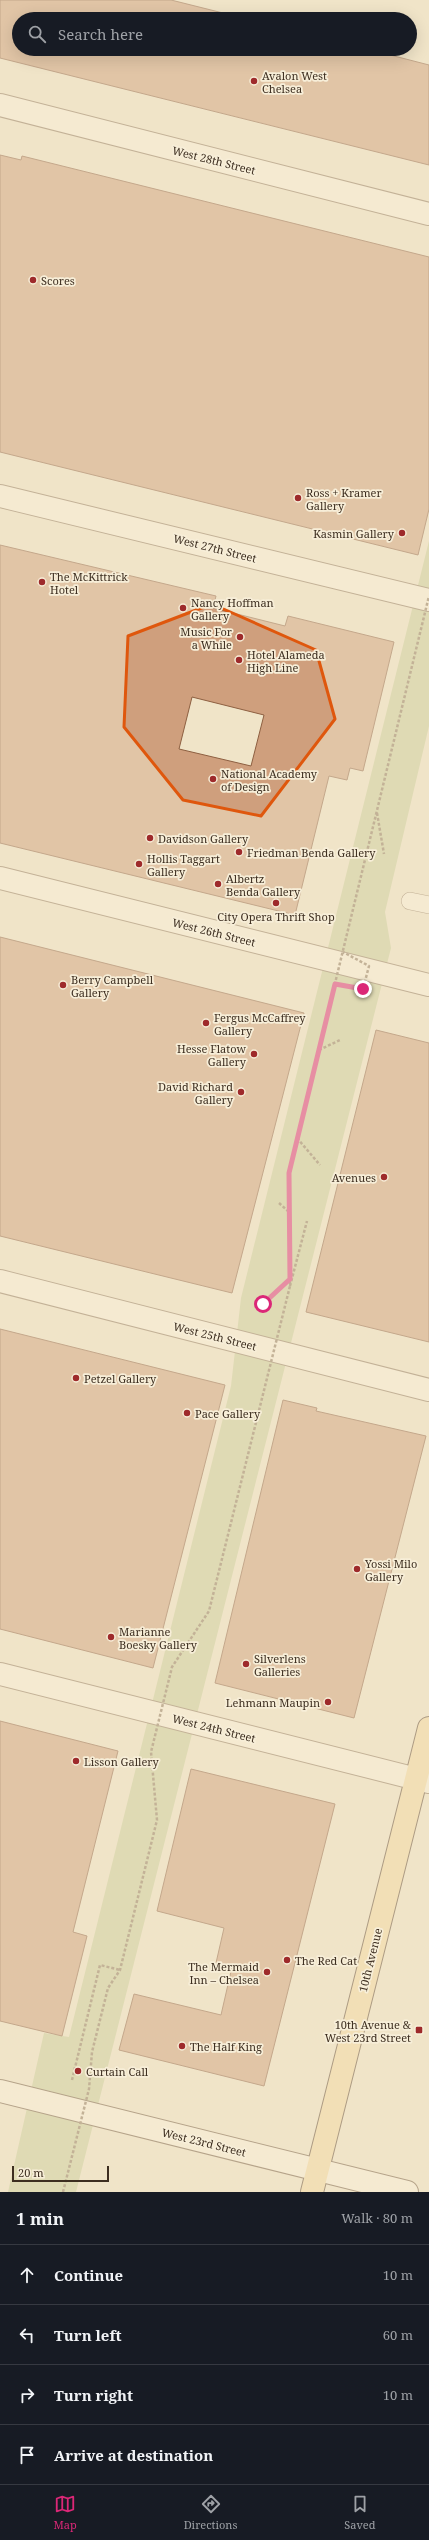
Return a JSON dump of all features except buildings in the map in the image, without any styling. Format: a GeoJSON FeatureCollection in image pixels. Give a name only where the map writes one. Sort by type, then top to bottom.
{"type":"FeatureCollection","features":[{"type":"Feature","properties":{"kind":"main road","name":"10th Avenue"},"geometry":{"type":"LineString","coordinates":[[312,2192],[423,1781],[429,1728]]}},
{"type":"Feature","properties":{"kind":"street","name":"West 28th Street"},"geometry":{"type":"LineString","coordinates":[[0,105],[429,214]]}},
{"type":"Feature","properties":{"kind":"street","name":"West 27th Street"},"geometry":{"type":"LineString","coordinates":[[0,496],[429,600]]}},
{"type":"Feature","properties":{"kind":"street","name":"West 26th Street"},"geometry":{"type":"LineString","coordinates":[[0,878],[429,985]]}},
{"type":"Feature","properties":{"kind":"street","name":"West 25th Street"},"geometry":{"type":"LineString","coordinates":[[0,1281],[429,1390]]}},
{"type":"Feature","properties":{"kind":"street","name":"West 24th Street"},"geometry":{"type":"LineString","coordinates":[[0,1674],[423,1781]]}},
{"type":"Feature","properties":{"kind":"street","name":"West 23rd Street"},"geometry":{"type":"LineString","coordinates":[[0,2091],[407,2192]]}},
{"type":"Feature","properties":{"kind":"lane"},"geometry":{"type":"LineString","coordinates":[[410,901],[429,905]]}},
{"type":"Feature","properties":{"kind":"path"},"geometry":{"type":"LineString","coordinates":[[290,1286],[289,1173],[429,596]]}},
{"type":"Feature","properties":{"kind":"path"},"geometry":{"type":"LineString","coordinates":[[376,813],[384,854]]}},
{"type":"Feature","properties":{"kind":"path"},"geometry":{"type":"LineString","coordinates":[[335,984],[363,989],[369,966],[342,952]]}},
{"type":"Feature","properties":{"kind":"path"},"geometry":{"type":"LineString","coordinates":[[319,1050],[340,1040]]}},
{"type":"Feature","properties":{"kind":"path"},"geometry":{"type":"LineString","coordinates":[[297,1138],[320,1165]]}},
{"type":"Feature","properties":{"kind":"path"},"geometry":{"type":"LineString","coordinates":[[279,1203],[289,1212]]}},
{"type":"Feature","properties":{"kind":"path"},"geometry":{"type":"LineString","coordinates":[[63,2192],[89,2089],[92,2052],[102,2010],[108,1988],[120,1970],[157,1820],[151,1752],[172,1667],[209,1611],[307,1221]]}},
{"type":"Feature","properties":{"kind":"path"},"geometry":{"type":"LineString","coordinates":[[263,1304],[290,1279]]}},
{"type":"Feature","properties":{"kind":"path"},"geometry":{"type":"LineString","coordinates":[[76,2064],[100,1965],[120,1970]]}},
{"type":"Feature","properties":{"kind":"highlighted area"},"geometry":{"type":"Polygon","coordinates":[[[212,604],[316,650],[335,719],[261,816],[183,800],[124,727],[128,636],[212,604]]]}},
{"type":"Feature","properties":{"kind":"green space"},"geometry":{"type":"Polygon","coordinates":[[[429,541],[429,726],[385,912],[391,948],[76,2192],[8,2192],[44,2033],[69,2037],[231,1386],[241,1298],[429,541]]]}},
{"type":"Feature","properties":{"kind":"place","name":"Avalon West Chelsea"},"geometry":{"type":"Point","coordinates":[254,81]}},
{"type":"Feature","properties":{"kind":"place","name":"Scores"},"geometry":{"type":"Point","coordinates":[33,280]}},
{"type":"Feature","properties":{"kind":"place","name":"Ross + Kramer Gallery"},"geometry":{"type":"Point","coordinates":[298,498]}},
{"type":"Feature","properties":{"kind":"place","name":"Kasmin Gallery"},"geometry":{"type":"Point","coordinates":[402,533]}},
{"type":"Feature","properties":{"kind":"place","name":"The McKittrick Hotel"},"geometry":{"type":"Point","coordinates":[42,582]}},
{"type":"Feature","properties":{"kind":"place","name":"Nancy Hoffman Gallery"},"geometry":{"type":"Point","coordinates":[183,608]}},
{"type":"Feature","properties":{"kind":"place","name":"Music For a While"},"geometry":{"type":"Point","coordinates":[240,637]}},
{"type":"Feature","properties":{"kind":"place","name":"Hotel Alameda High Line"},"geometry":{"type":"Point","coordinates":[239,660]}},
{"type":"Feature","properties":{"kind":"place","name":"National Academy of Design"},"geometry":{"type":"Point","coordinates":[213,779]}},
{"type":"Feature","properties":{"kind":"place","name":"Davidson Gallery"},"geometry":{"type":"Point","coordinates":[150,838]}},
{"type":"Feature","properties":{"kind":"place","name":"Friedman Benda Gallery"},"geometry":{"type":"Point","coordinates":[239,852]}},
{"type":"Feature","properties":{"kind":"place","name":"Hollis Taggart Gallery"},"geometry":{"type":"Point","coordinates":[139,864]}},
{"type":"Feature","properties":{"kind":"place","name":"Albertz Benda Gallery"},"geometry":{"type":"Point","coordinates":[218,884]}},
{"type":"Feature","properties":{"kind":"place","name":"City Opera Thrift Shop"},"geometry":{"type":"Point","coordinates":[276,903]}},
{"type":"Feature","properties":{"kind":"place","name":"Berry Campbell Gallery"},"geometry":{"type":"Point","coordinates":[63,985]}},
{"type":"Feature","properties":{"kind":"place","name":"Fergus McCaffrey Gallery"},"geometry":{"type":"Point","coordinates":[206,1023]}},
{"type":"Feature","properties":{"kind":"place","name":"Hesse Flatow Gallery"},"geometry":{"type":"Point","coordinates":[254,1054]}},
{"type":"Feature","properties":{"kind":"place","name":"David Richard Gallery"},"geometry":{"type":"Point","coordinates":[241,1092]}},
{"type":"Feature","properties":{"kind":"place","name":"Avenues"},"geometry":{"type":"Point","coordinates":[384,1177]}},
{"type":"Feature","properties":{"kind":"place","name":"Petzel Gallery"},"geometry":{"type":"Point","coordinates":[76,1378]}},
{"type":"Feature","properties":{"kind":"place","name":"Pace Gallery"},"geometry":{"type":"Point","coordinates":[187,1413]}},
{"type":"Feature","properties":{"kind":"place","name":"Yossi Milo Gallery"},"geometry":{"type":"Point","coordinates":[357,1569]}},
{"type":"Feature","properties":{"kind":"place","name":"Marianne Boesky Gallery"},"geometry":{"type":"Point","coordinates":[111,1637]}},
{"type":"Feature","properties":{"kind":"place","name":"Silverlens Galleries"},"geometry":{"type":"Point","coordinates":[246,1664]}},
{"type":"Feature","properties":{"kind":"place","name":"Lehmann Maupin"},"geometry":{"type":"Point","coordinates":[328,1702]}},
{"type":"Feature","properties":{"kind":"place","name":"Lisson Gallery"},"geometry":{"type":"Point","coordinates":[76,1761]}},
{"type":"Feature","properties":{"kind":"place","name":"The Red Cat"},"geometry":{"type":"Point","coordinates":[287,1960]}},
{"type":"Feature","properties":{"kind":"place","name":"The Mermaid Inn – Chelsea"},"geometry":{"type":"Point","coordinates":[267,1972]}},
{"type":"Feature","properties":{"kind":"place","name":"10th Avenue & West 23rd Street"},"geometry":{"type":"Point","coordinates":[419,2030]}},
{"type":"Feature","properties":{"kind":"place","name":"The Half King"},"geometry":{"type":"Point","coordinates":[182,2046]}},
{"type":"Feature","properties":{"kind":"place","name":"Curtain Call"},"geometry":{"type":"Point","coordinates":[78,2071]}},
{"type":"Feature","properties":{"kind":"route"},"geometry":{"type":"LineString","coordinates":[[263,1304],[290,1279],[289,1173],[335,984],[363,989]]}}]}
